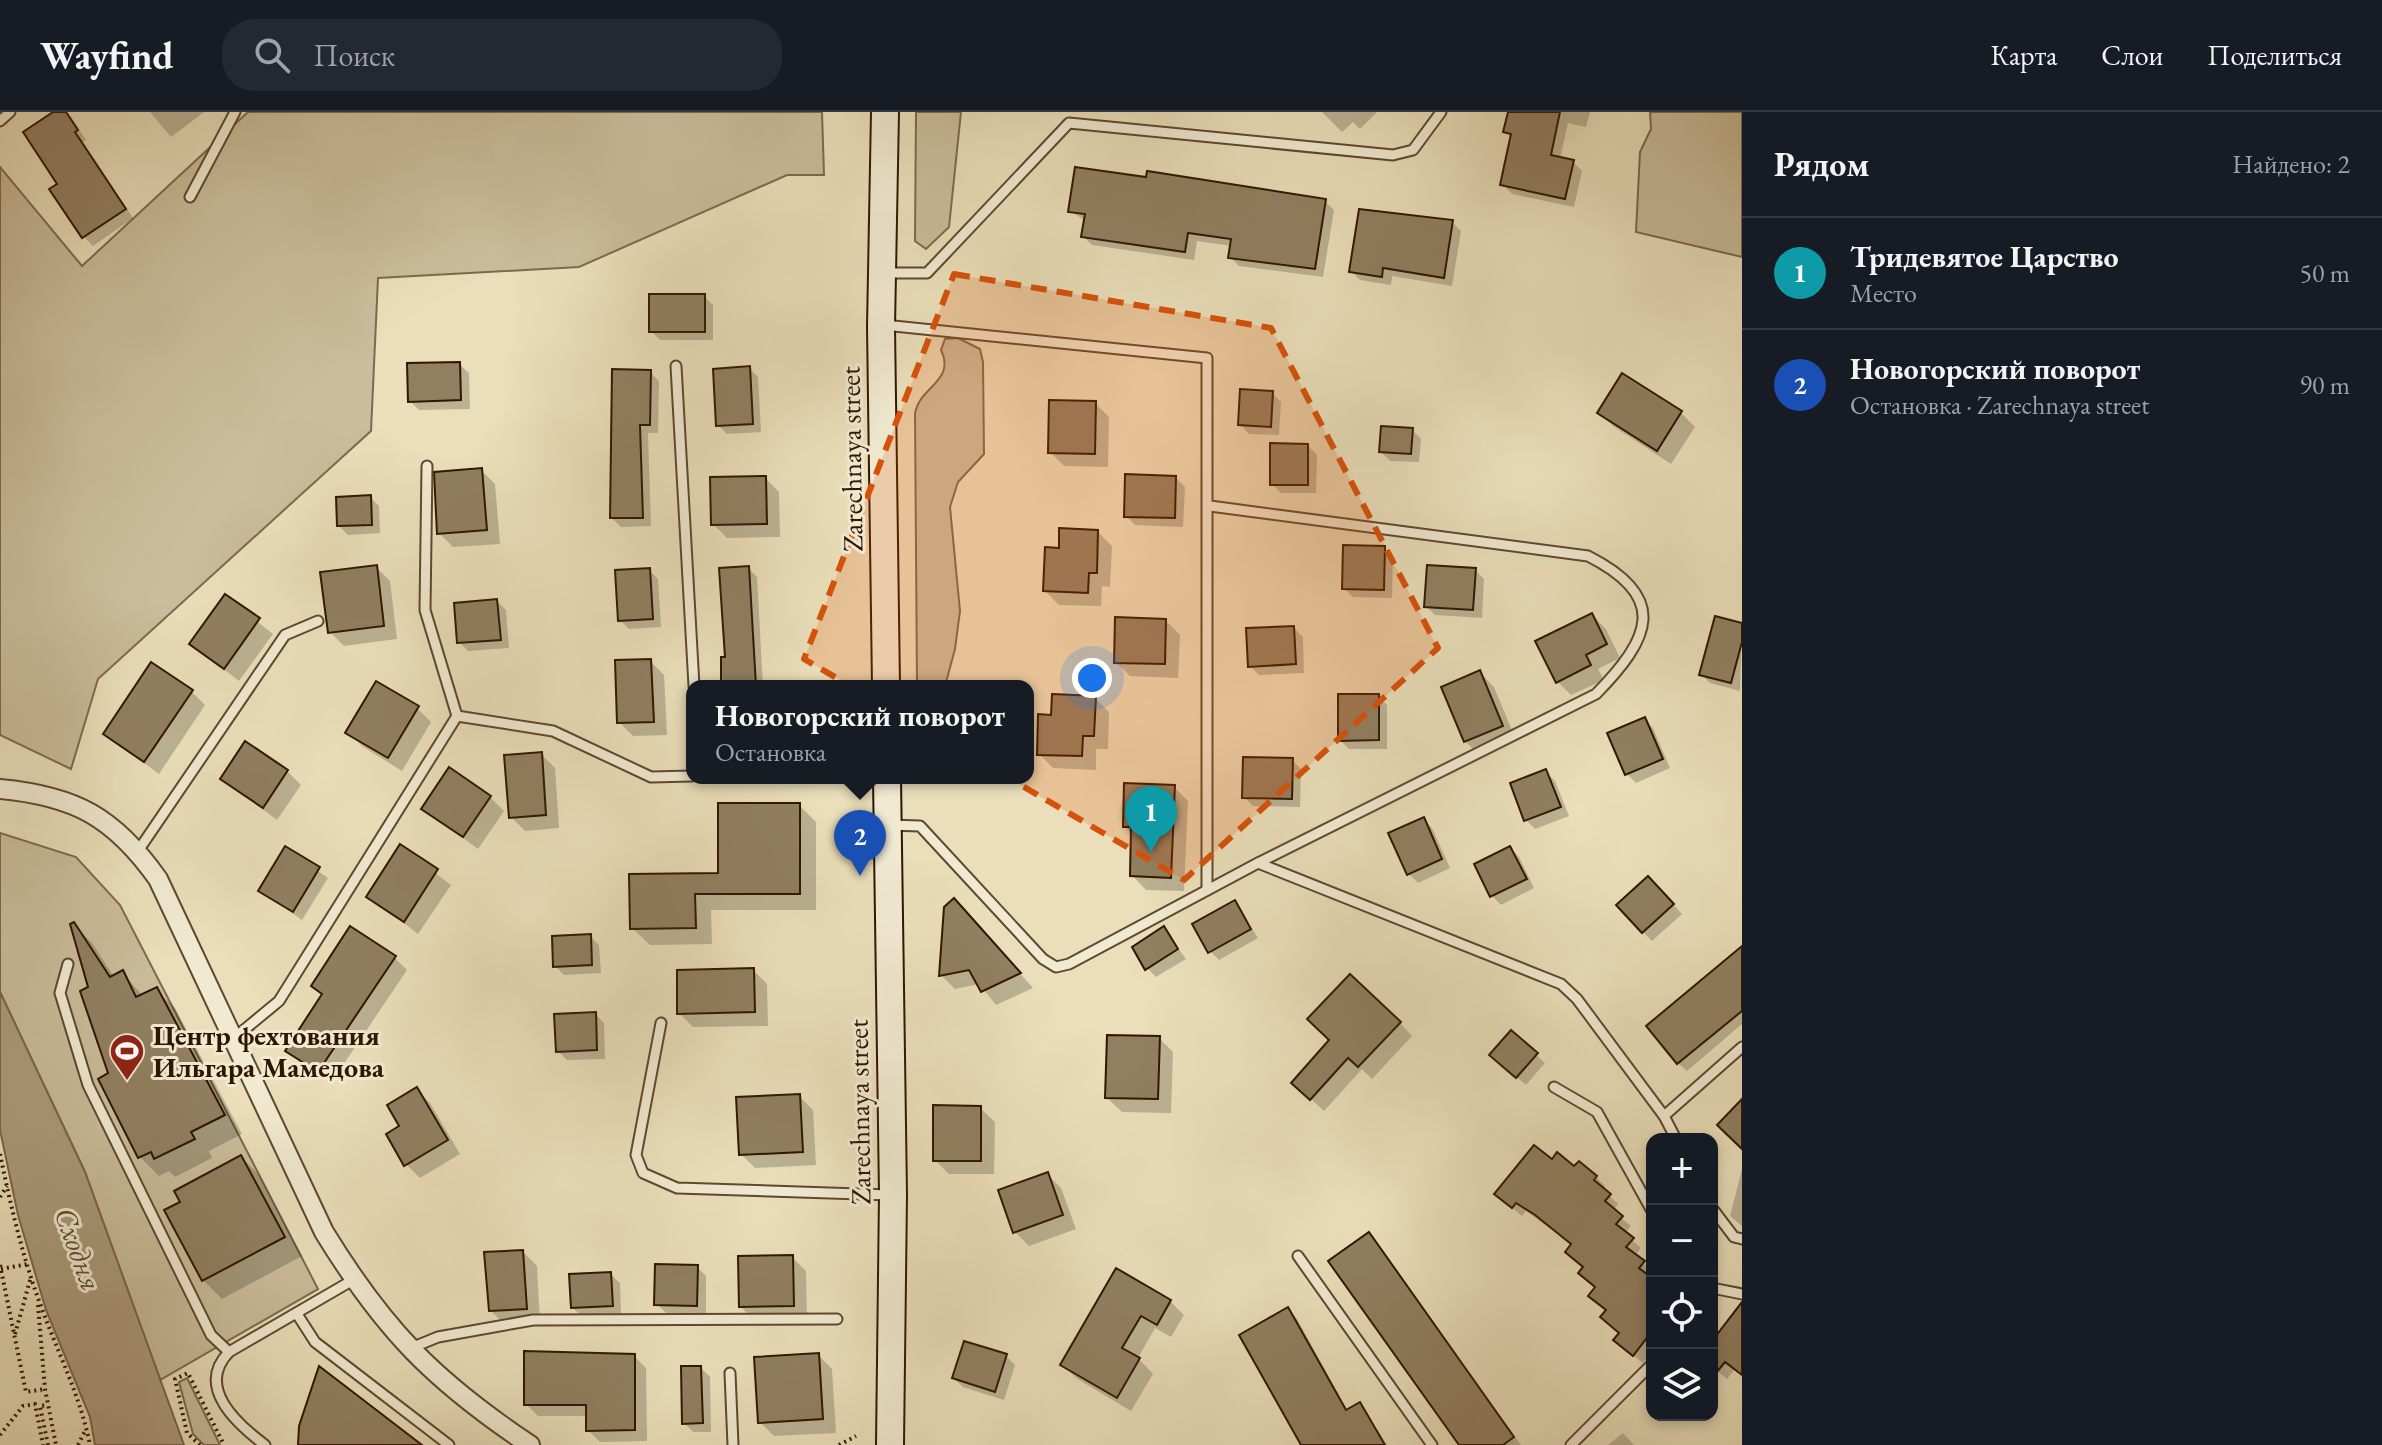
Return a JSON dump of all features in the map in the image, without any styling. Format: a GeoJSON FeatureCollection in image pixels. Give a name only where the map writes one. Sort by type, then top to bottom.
{"type":"FeatureCollection","features":[{"type":"Feature","properties":{"kind":"main road","name":"Zarechnaya street"},"geometry":{"type":"LineString","coordinates":[[885,112],[881,326],[886,680]]}},
{"type":"Feature","properties":{"kind":"main road","name":"Zarechnaya street"},"geometry":{"type":"LineString","coordinates":[[887,784],[893,1195],[890,1445]]}},
{"type":"Feature","properties":{"kind":"street"},"geometry":{"type":"LineString","coordinates":[[0,789],[73,803],[117,829],[138,851],[158,879],[324,1232],[353,1280],[408,1350],[479,1411],[530,1445]]}},
{"type":"Feature","properties":{"kind":"lane"},"geometry":{"type":"LineString","coordinates":[[0,121],[10,112]]}},
{"type":"Feature","properties":{"kind":"lane"},"geometry":{"type":"LineString","coordinates":[[190,197],[235,112]]}},
{"type":"Feature","properties":{"kind":"lane"},"geometry":{"type":"LineString","coordinates":[[883,273],[927,273],[1069,123],[1393,155],[1413,150],[1441,112]]}},
{"type":"Feature","properties":{"kind":"lane"},"geometry":{"type":"LineString","coordinates":[[881,326],[1207,358],[1210,506],[1207,890]]}},
{"type":"Feature","properties":{"kind":"lane"},"geometry":{"type":"LineString","coordinates":[[676,366],[694,680]]}},
{"type":"Feature","properties":{"kind":"lane"},"geometry":{"type":"LineString","coordinates":[[233,1039],[279,1001],[457,716],[425,610],[427,466]]}},
{"type":"Feature","properties":{"kind":"lane"},"geometry":{"type":"LineString","coordinates":[[888,825],[920,826],[1043,959],[1056,967],[1069,964],[1258,863],[1596,694],[1627,663],[1642,634],[1644,615],[1633,585],[1618,571],[1588,556],[1210,506]]}},
{"type":"Feature","properties":{"kind":"lane"},"geometry":{"type":"LineString","coordinates":[[138,851],[285,635],[318,621]]}},
{"type":"Feature","properties":{"kind":"lane"},"geometry":{"type":"LineString","coordinates":[[457,716],[553,731],[651,777],[686,776]]}},
{"type":"Feature","properties":{"kind":"lane"},"geometry":{"type":"LineString","coordinates":[[1258,863],[1561,984],[1577,999],[1664,1116],[1673,1133]]}},
{"type":"Feature","properties":{"kind":"lane"},"geometry":{"type":"LineString","coordinates":[[68,964],[60,993],[88,1085],[211,1335],[229,1352]]}},
{"type":"Feature","properties":{"kind":"lane"},"geometry":{"type":"LineString","coordinates":[[661,1023],[636,1155],[643,1173],[677,1188],[893,1195]]}},
{"type":"Feature","properties":{"kind":"lane"},"geometry":{"type":"LineString","coordinates":[[1664,1116],[1742,1047]]}},
{"type":"Feature","properties":{"kind":"lane"},"geometry":{"type":"LineString","coordinates":[[1554,1087],[1597,1112],[1649,1205]]}},
{"type":"Feature","properties":{"kind":"lane"},"geometry":{"type":"LineString","coordinates":[[1718,1216],[1734,1237],[1742,1239]]}},
{"type":"Feature","properties":{"kind":"lane"},"geometry":{"type":"LineString","coordinates":[[1298,1256],[1432,1445]]}},
{"type":"Feature","properties":{"kind":"lane"},"geometry":{"type":"LineString","coordinates":[[265,1445],[233,1421],[217,1387],[216,1372],[229,1352],[353,1280]]}},
{"type":"Feature","properties":{"kind":"lane"},"geometry":{"type":"LineString","coordinates":[[1718,1289],[1742,1294]]}},
{"type":"Feature","properties":{"kind":"lane"},"geometry":{"type":"LineString","coordinates":[[297,1314],[315,1342],[449,1445]]}},
{"type":"Feature","properties":{"kind":"lane"},"geometry":{"type":"LineString","coordinates":[[408,1350],[438,1337],[533,1320],[837,1319]]}},
{"type":"Feature","properties":{"kind":"lane"},"geometry":{"type":"LineString","coordinates":[[1571,1445],[1646,1370]]}},
{"type":"Feature","properties":{"kind":"lane"},"geometry":{"type":"LineString","coordinates":[[730,1373],[733,1445]]}},
{"type":"Feature","properties":{"kind":"path"},"geometry":{"type":"LineString","coordinates":[[0,1155],[37,1297],[87,1427],[90,1445]]}},
{"type":"Feature","properties":{"kind":"path"},"geometry":{"type":"LineString","coordinates":[[0,1197],[7,1186]]}},
{"type":"Feature","properties":{"kind":"path"},"geometry":{"type":"LineString","coordinates":[[28,1264],[0,1267],[26,1392],[45,1389]]}},
{"type":"Feature","properties":{"kind":"path"},"geometry":{"type":"LineString","coordinates":[[14,1336],[31,1277]]}},
{"type":"Feature","properties":{"kind":"path"},"geometry":{"type":"LineString","coordinates":[[37,1297],[45,1389],[56,1445]]}},
{"type":"Feature","properties":{"kind":"path"},"geometry":{"type":"LineString","coordinates":[[200,1445],[187,1433],[175,1379],[188,1373],[224,1445]]}},
{"type":"Feature","properties":{"kind":"path"},"geometry":{"type":"LineString","coordinates":[[0,1435],[23,1406],[35,1404],[46,1445]]}},
{"type":"Feature","properties":{"kind":"path"},"geometry":{"type":"LineString","coordinates":[[46,1445],[40,1406],[48,1405]]}},
{"type":"Feature","properties":{"kind":"path"},"geometry":{"type":"LineString","coordinates":[[78,1445],[87,1427]]}},
{"type":"Feature","properties":{"kind":"path"},"geometry":{"type":"LineString","coordinates":[[839,1445],[856,1436]]}},
{"type":"Feature","properties":{"kind":"highlighted area"},"geometry":{"type":"Polygon","coordinates":[[[954,274],[1271,328],[1438,648],[1184,880],[804,659],[954,274]]]}},
{"type":"Feature","properties":{"kind":"shaded area"},"geometry":{"type":"Polygon","coordinates":[[[248,112],[822,112],[824,175],[787,175],[579,267],[378,278],[371,431],[98,679],[71,769],[0,735],[0,167],[82,266],[248,112]]]}},
{"type":"Feature","properties":{"kind":"shaded area"},"geometry":{"type":"Polygon","coordinates":[[[916,112],[961,112],[949,227],[926,249],[915,241],[916,112]]]}},
{"type":"Feature","properties":{"kind":"shaded area"},"geometry":{"type":"Polygon","coordinates":[[[1650,112],[1742,112],[1742,257],[1636,232],[1640,152],[1651,129],[1650,112]]]}},
{"type":"Feature","properties":{"kind":"shaded area"},"geometry":{"type":"Polygon","coordinates":[[[958,338],[980,349],[983,362],[984,454],[958,482],[950,507],[960,611],[947,680],[917,680],[915,414],[923,397],[944,370],[941,350],[945,339],[958,338]]]}},
{"type":"Feature","properties":{"kind":"shaded area","name":"Центр фехтования Ильгара Мамедова"},"geometry":{"type":"Polygon","coordinates":[[[0,833],[76,857],[120,905],[318,1289],[160,1380],[85,1172],[0,992],[0,833]]]}},
{"type":"Feature","properties":{"kind":"shaded area"},"geometry":{"type":"Polygon","coordinates":[[[187,1378],[220,1445],[204,1445],[193,1434],[179,1382],[187,1378]]]}},
{"type":"Feature","properties":{"kind":"water","name":"Сходня"},"geometry":{"type":"Polygon","coordinates":[[[0,992],[85,1172],[184,1445],[95,1445],[90,1417],[46,1310],[18,1215],[0,1130],[0,992]]]}},
{"type":"Feature","properties":{"kind":"building"},"geometry":{"type":"Polygon","coordinates":[[[53,112],[66,112],[78,130],[75,132],[126,209],[82,238],[49,189],[57,184],[23,132],[53,112]]]}},
{"type":"Feature","properties":{"kind":"building"},"geometry":{"type":"Polygon","coordinates":[[[1508,112],[1560,112],[1551,155],[1574,160],[1565,199],[1500,185],[1511,134],[1503,132],[1508,112]]]}},
{"type":"Feature","properties":{"kind":"building"},"geometry":{"type":"Polygon","coordinates":[[[1075,167],[1146,177],[1147,171],[1326,199],[1315,269],[1228,258],[1231,239],[1188,233],[1185,252],[1081,237],[1085,214],[1068,212],[1075,167]]]}},
{"type":"Feature","properties":{"kind":"building"},"geometry":{"type":"Polygon","coordinates":[[[1359,209],[1453,220],[1444,278],[1383,268],[1382,277],[1349,272],[1359,209]]]}},
{"type":"Feature","properties":{"kind":"building"},"geometry":{"type":"Polygon","coordinates":[[[649,294],[705,294],[705,332],[649,332],[649,294]]]}},
{"type":"Feature","properties":{"kind":"building"},"geometry":{"type":"Polygon","coordinates":[[[460,362],[461,400],[408,402],[407,363],[460,362]]]}},
{"type":"Feature","properties":{"kind":"building"},"geometry":{"type":"Polygon","coordinates":[[[750,366],[753,424],[716,426],[713,369],[750,366]]]}},
{"type":"Feature","properties":{"kind":"building"},"geometry":{"type":"Polygon","coordinates":[[[612,369],[651,370],[650,425],[640,425],[643,518],[610,518],[612,369]]]}},
{"type":"Feature","properties":{"kind":"building"},"geometry":{"type":"Polygon","coordinates":[[[1622,373],[1682,411],[1657,451],[1597,413],[1622,373]]]}},
{"type":"Feature","properties":{"kind":"building"},"geometry":{"type":"Polygon","coordinates":[[[1240,389],[1273,391],[1271,427],[1238,425],[1240,389]]]}},
{"type":"Feature","properties":{"kind":"building"},"geometry":{"type":"Polygon","coordinates":[[[1049,400],[1096,401],[1095,454],[1048,453],[1049,400]]]}},
{"type":"Feature","properties":{"kind":"building"},"geometry":{"type":"Polygon","coordinates":[[[1381,426],[1413,428],[1411,454],[1379,452],[1381,426]]]}},
{"type":"Feature","properties":{"kind":"building"},"geometry":{"type":"Polygon","coordinates":[[[1270,443],[1308,444],[1308,485],[1270,485],[1270,443]]]}},
{"type":"Feature","properties":{"kind":"building"},"geometry":{"type":"Polygon","coordinates":[[[482,468],[487,530],[437,534],[434,472],[482,468]]]}},
{"type":"Feature","properties":{"kind":"building"},"geometry":{"type":"Polygon","coordinates":[[[1125,474],[1176,476],[1175,518],[1124,517],[1125,474]]]}},
{"type":"Feature","properties":{"kind":"building"},"geometry":{"type":"Polygon","coordinates":[[[766,476],[767,524],[711,525],[710,477],[766,476]]]}},
{"type":"Feature","properties":{"kind":"building"},"geometry":{"type":"Polygon","coordinates":[[[371,495],[372,525],[337,526],[336,497],[371,495]]]}},
{"type":"Feature","properties":{"kind":"building"},"geometry":{"type":"Polygon","coordinates":[[[1059,528],[1098,530],[1097,573],[1089,573],[1088,593],[1043,591],[1045,547],[1059,548],[1059,528]]]}},
{"type":"Feature","properties":{"kind":"building"},"geometry":{"type":"Polygon","coordinates":[[[1343,545],[1385,546],[1384,590],[1342,589],[1343,545]]]}},
{"type":"Feature","properties":{"kind":"building"},"geometry":{"type":"Polygon","coordinates":[[[377,565],[384,626],[328,633],[320,572],[377,565]]]}},
{"type":"Feature","properties":{"kind":"building"},"geometry":{"type":"Polygon","coordinates":[[[1427,565],[1476,568],[1473,610],[1424,607],[1427,565]]]}},
{"type":"Feature","properties":{"kind":"building"},"geometry":{"type":"Polygon","coordinates":[[[749,566],[756,680],[721,680],[721,657],[725,657],[719,568],[749,566]]]}},
{"type":"Feature","properties":{"kind":"building"},"geometry":{"type":"Polygon","coordinates":[[[650,568],[653,619],[618,621],[615,570],[650,568]]]}},
{"type":"Feature","properties":{"kind":"building"},"geometry":{"type":"Polygon","coordinates":[[[225,594],[260,618],[224,669],[189,644],[225,594]]]}},
{"type":"Feature","properties":{"kind":"building"},"geometry":{"type":"Polygon","coordinates":[[[497,599],[501,640],[457,643],[454,603],[497,599]]]}},
{"type":"Feature","properties":{"kind":"building"},"geometry":{"type":"Polygon","coordinates":[[[1592,613],[1607,644],[1586,655],[1591,665],[1556,683],[1535,641],[1592,613]]]}},
{"type":"Feature","properties":{"kind":"building"},"geometry":{"type":"Polygon","coordinates":[[[1715,616],[1742,623],[1742,642],[1731,683],[1699,675],[1715,616]]]}},
{"type":"Feature","properties":{"kind":"building"},"geometry":{"type":"Polygon","coordinates":[[[1115,617],[1166,619],[1165,664],[1114,663],[1115,617]]]}},
{"type":"Feature","properties":{"kind":"building"},"geometry":{"type":"Polygon","coordinates":[[[1294,626],[1296,664],[1248,667],[1246,628],[1294,626]]]}},
{"type":"Feature","properties":{"kind":"building"},"geometry":{"type":"Polygon","coordinates":[[[651,659],[654,722],[617,723],[615,660],[651,659]]]}},
{"type":"Feature","properties":{"kind":"building"},"geometry":{"type":"Polygon","coordinates":[[[151,662],[193,690],[144,762],[103,734],[151,662]]]}},
{"type":"Feature","properties":{"kind":"building"},"geometry":{"type":"Polygon","coordinates":[[[1480,670],[1503,726],[1464,742],[1441,687],[1480,670]]]}},
{"type":"Feature","properties":{"kind":"building"},"geometry":{"type":"Polygon","coordinates":[[[376,681],[419,706],[388,758],[345,733],[376,681]]]}},
{"type":"Feature","properties":{"kind":"building"},"geometry":{"type":"Polygon","coordinates":[[[1052,694],[1096,696],[1094,736],[1083,736],[1082,756],[1037,755],[1038,714],[1051,715],[1052,694]]]}},
{"type":"Feature","properties":{"kind":"building"},"geometry":{"type":"Polygon","coordinates":[[[1338,694],[1379,694],[1379,740],[1338,741],[1338,694]]]}},
{"type":"Feature","properties":{"kind":"building"},"geometry":{"type":"Polygon","coordinates":[[[1645,717],[1663,759],[1625,775],[1607,733],[1645,717]]]}},
{"type":"Feature","properties":{"kind":"building"},"geometry":{"type":"Polygon","coordinates":[[[245,741],[288,770],[263,808],[220,779],[245,741]]]}},
{"type":"Feature","properties":{"kind":"building"},"geometry":{"type":"Polygon","coordinates":[[[542,752],[546,815],[509,818],[504,755],[542,752]]]}},
{"type":"Feature","properties":{"kind":"building"},"geometry":{"type":"Polygon","coordinates":[[[1243,757],[1293,758],[1292,799],[1242,798],[1243,757]]]}},
{"type":"Feature","properties":{"kind":"building"},"geometry":{"type":"Polygon","coordinates":[[[449,767],[491,796],[463,837],[421,809],[449,767]]]}},
{"type":"Feature","properties":{"kind":"building"},"geometry":{"type":"Polygon","coordinates":[[[1546,769],[1561,807],[1524,821],[1510,783],[1546,769]]]}},
{"type":"Feature","properties":{"kind":"building"},"geometry":{"type":"Polygon","coordinates":[[[1124,783],[1175,785],[1171,878],[1130,876],[1131,827],[1123,827],[1124,783]]]}},
{"type":"Feature","properties":{"kind":"building"},"geometry":{"type":"Polygon","coordinates":[[[718,803],[800,803],[800,894],[695,894],[696,928],[630,929],[629,874],[718,873],[718,803]]]}},
{"type":"Feature","properties":{"kind":"building"},"geometry":{"type":"Polygon","coordinates":[[[1424,817],[1442,859],[1407,875],[1388,833],[1424,817]]]}},
{"type":"Feature","properties":{"kind":"building"},"geometry":{"type":"Polygon","coordinates":[[[400,844],[438,869],[404,922],[366,897],[400,844]]]}},
{"type":"Feature","properties":{"kind":"building"},"geometry":{"type":"Polygon","coordinates":[[[285,846],[320,867],[293,912],[258,891],[285,846]]]}},
{"type":"Feature","properties":{"kind":"building"},"geometry":{"type":"Polygon","coordinates":[[[1510,846],[1527,879],[1490,897],[1474,864],[1510,846]]]}},
{"type":"Feature","properties":{"kind":"building"},"geometry":{"type":"Polygon","coordinates":[[[1648,876],[1674,904],[1642,933],[1616,905],[1648,876]]]}},
{"type":"Feature","properties":{"kind":"building"},"geometry":{"type":"Polygon","coordinates":[[[954,898],[1021,973],[981,992],[969,970],[939,976],[944,907],[954,898]]]}},
{"type":"Feature","properties":{"kind":"building"},"geometry":{"type":"Polygon","coordinates":[[[1235,900],[1251,929],[1208,953],[1192,924],[1235,900]]]}},
{"type":"Feature","properties":{"kind":"building"},"geometry":{"type":"Polygon","coordinates":[[[74,922],[110,977],[123,970],[136,997],[157,987],[225,1115],[191,1132],[195,1139],[154,1159],[151,1152],[138,1158],[98,1079],[108,1073],[80,991],[88,987],[70,924],[74,922]]]}},
{"type":"Feature","properties":{"kind":"building"},"geometry":{"type":"Polygon","coordinates":[[[350,926],[396,956],[318,1072],[285,1051],[322,994],[311,986],[350,926]]]}},
{"type":"Feature","properties":{"kind":"building"},"geometry":{"type":"Polygon","coordinates":[[[1164,926],[1178,949],[1145,970],[1132,947],[1164,926]]]}},
{"type":"Feature","properties":{"kind":"building"},"geometry":{"type":"Polygon","coordinates":[[[591,934],[592,965],[553,967],[552,936],[591,934]]]}},
{"type":"Feature","properties":{"kind":"building"},"geometry":{"type":"Polygon","coordinates":[[[1742,946],[1742,1011],[1677,1064],[1646,1026],[1742,946]]]}},
{"type":"Feature","properties":{"kind":"building"},"geometry":{"type":"Polygon","coordinates":[[[754,968],[755,1012],[677,1014],[677,970],[754,968]]]}},
{"type":"Feature","properties":{"kind":"building"},"geometry":{"type":"Polygon","coordinates":[[[1350,974],[1401,1022],[1358,1067],[1348,1058],[1310,1100],[1291,1083],[1329,1040],[1307,1019],[1350,974]]]}},
{"type":"Feature","properties":{"kind":"building"},"geometry":{"type":"Polygon","coordinates":[[[596,1012],[597,1050],[556,1052],[554,1014],[596,1012]]]}},
{"type":"Feature","properties":{"kind":"building"},"geometry":{"type":"Polygon","coordinates":[[[1511,1030],[1538,1053],[1516,1078],[1489,1055],[1511,1030]]]}},
{"type":"Feature","properties":{"kind":"building"},"geometry":{"type":"Polygon","coordinates":[[[1107,1035],[1160,1036],[1158,1099],[1105,1098],[1107,1035]]]}},
{"type":"Feature","properties":{"kind":"building"},"geometry":{"type":"Polygon","coordinates":[[[417,1087],[448,1140],[404,1166],[386,1134],[399,1126],[387,1105],[417,1087]]]}},
{"type":"Feature","properties":{"kind":"building"},"geometry":{"type":"Polygon","coordinates":[[[800,1094],[803,1152],[739,1155],[736,1097],[800,1094]]]}},
{"type":"Feature","properties":{"kind":"building"},"geometry":{"type":"Polygon","coordinates":[[[1742,1099],[1742,1149],[1717,1125],[1742,1099]]]}},
{"type":"Feature","properties":{"kind":"building"},"geometry":{"type":"Polygon","coordinates":[[[933,1105],[981,1106],[981,1161],[933,1161],[933,1105]]]}},
{"type":"Feature","properties":{"kind":"building"},"geometry":{"type":"Polygon","coordinates":[[[1534,1145],[1552,1159],[1557,1152],[1574,1166],[1579,1161],[1597,1176],[1594,1180],[1611,1194],[1605,1201],[1623,1216],[1616,1224],[1634,1238],[1626,1247],[1645,1261],[1639,1268],[1646,1273],[1646,1339],[1633,1356],[1613,1340],[1619,1333],[1600,1317],[1606,1310],[1588,1296],[1595,1287],[1578,1273],[1583,1267],[1565,1252],[1571,1244],[1535,1215],[1516,1203],[1512,1208],[1494,1194],[1534,1145]]]}},
{"type":"Feature","properties":{"kind":"building"},"geometry":{"type":"Polygon","coordinates":[[[241,1155],[285,1237],[202,1281],[164,1210],[180,1202],[174,1191],[241,1155]]]}},
{"type":"Feature","properties":{"kind":"building"},"geometry":{"type":"Polygon","coordinates":[[[1048,1172],[1063,1215],[1013,1233],[998,1190],[1048,1172]]]}},
{"type":"Feature","properties":{"kind":"building"},"geometry":{"type":"Polygon","coordinates":[[[1369,1232],[1514,1437],[1503,1445],[1459,1445],[1328,1261],[1369,1232]]]}},
{"type":"Feature","properties":{"kind":"building"},"geometry":{"type":"Polygon","coordinates":[[[523,1250],[527,1309],[489,1311],[484,1252],[523,1250]]]}},
{"type":"Feature","properties":{"kind":"building"},"geometry":{"type":"Polygon","coordinates":[[[793,1255],[794,1306],[739,1307],[738,1256],[793,1255]]]}},
{"type":"Feature","properties":{"kind":"building"},"geometry":{"type":"Polygon","coordinates":[[[655,1264],[698,1265],[697,1306],[654,1305],[655,1264]]]}},
{"type":"Feature","properties":{"kind":"building"},"geometry":{"type":"Polygon","coordinates":[[[1116,1268],[1171,1300],[1157,1325],[1141,1316],[1122,1348],[1140,1358],[1117,1398],[1060,1365],[1116,1268]]]}},
{"type":"Feature","properties":{"kind":"building"},"geometry":{"type":"Polygon","coordinates":[[[611,1272],[613,1306],[571,1308],[569,1274],[611,1272]]]}},
{"type":"Feature","properties":{"kind":"building"},"geometry":{"type":"Polygon","coordinates":[[[1742,1302],[1742,1375],[1725,1362],[1718,1371],[1718,1333],[1742,1302]]]}},
{"type":"Feature","properties":{"kind":"building"},"geometry":{"type":"Polygon","coordinates":[[[1288,1307],[1346,1410],[1360,1402],[1385,1445],[1301,1445],[1239,1335],[1288,1307]]]}},
{"type":"Feature","properties":{"kind":"building"},"geometry":{"type":"Polygon","coordinates":[[[964,1341],[1007,1354],[995,1392],[952,1378],[964,1341]]]}},
{"type":"Feature","properties":{"kind":"building"},"geometry":{"type":"Polygon","coordinates":[[[524,1351],[635,1354],[635,1430],[586,1431],[586,1405],[524,1405],[524,1351]]]}},
{"type":"Feature","properties":{"kind":"building"},"geometry":{"type":"Polygon","coordinates":[[[819,1353],[823,1419],[758,1423],[754,1357],[819,1353]]]}},
{"type":"Feature","properties":{"kind":"building"},"geometry":{"type":"Polygon","coordinates":[[[319,1366],[422,1445],[298,1445],[299,1426],[319,1366]]]}},
{"type":"Feature","properties":{"kind":"building"},"geometry":{"type":"Polygon","coordinates":[[[681,1366],[701,1366],[703,1423],[682,1424],[681,1366]]]}},
{"type":"Feature","properties":{"kind":"place","name":"Тридевятое Царство"},"geometry":{"type":"Point","coordinates":[1151,852]}},
{"type":"Feature","properties":{"kind":"place","name":"Новогорский поворот"},"geometry":{"type":"Point","coordinates":[860,876]}},
{"type":"Feature","properties":{"kind":"place","name":"Центр фехтования Ильгара Мамедова"},"geometry":{"type":"Point","coordinates":[127,1082]}}]}
